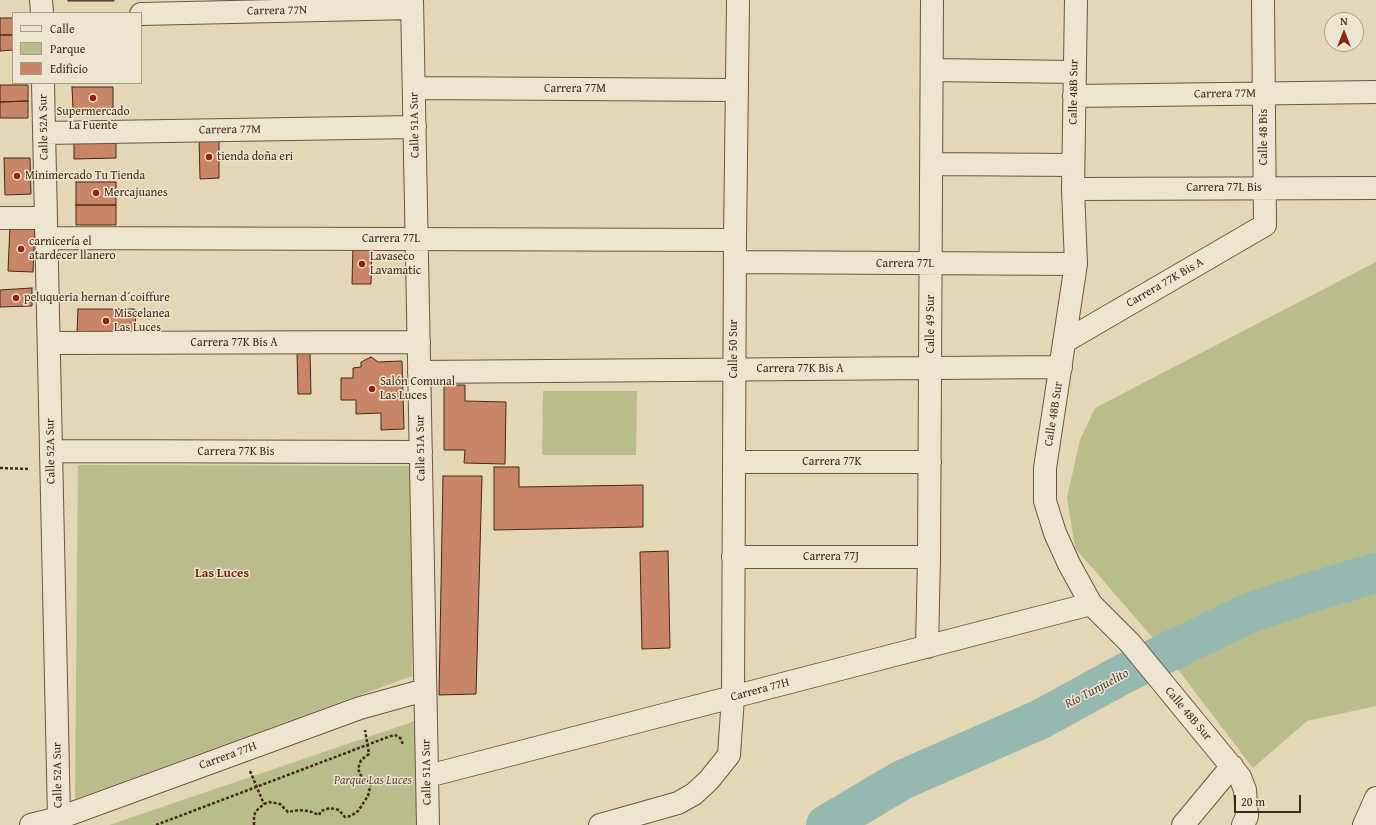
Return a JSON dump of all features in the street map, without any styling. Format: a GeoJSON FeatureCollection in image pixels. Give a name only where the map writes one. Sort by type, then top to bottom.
{"type":"FeatureCollection","features":[{"type":"Feature","properties":{"kind":"street"},"geometry":{"type":"LineString","coordinates":[[41,0],[42,12]]}},
{"type":"Feature","properties":{"kind":"street","name":"Calle 50 Sur"},"geometry":{"type":"LineString","coordinates":[[600,825],[678,803],[694,794],[709,780],[729,755],[733,697],[736,90],[738,0]]}},
{"type":"Feature","properties":{"kind":"street","name":"Calle 49 Sur"},"geometry":{"type":"LineString","coordinates":[[926,647],[930,557],[932,0]]}},
{"type":"Feature","properties":{"kind":"street","name":"Calle 48B Sur"},"geometry":{"type":"LineString","coordinates":[[1076,0],[1072,189],[1076,264],[1046,468],[1046,501],[1055,533],[1069,564],[1091,604],[1130,643],[1240,777],[1245,790],[1247,816],[1243,825]]}},
{"type":"Feature","properties":{"kind":"street","name":"Calle 48 Bis"},"geometry":{"type":"LineString","coordinates":[[1264,0],[1265,225]]}},
{"type":"Feature","properties":{"kind":"street","name":"Carrera 77N"},"geometry":{"type":"LineString","coordinates":[[142,14],[412,4]]}},
{"type":"Feature","properties":{"kind":"street","name":"Calle 51A Sur"},"geometry":{"type":"LineString","coordinates":[[412,4],[428,825]]}},
{"type":"Feature","properties":{"kind":"street"},"geometry":{"type":"LineString","coordinates":[[932,70],[1074,72]]}},
{"type":"Feature","properties":{"kind":"street","name":"Calle 52A Sur"},"geometry":{"type":"LineString","coordinates":[[43,84],[59,818]]}},
{"type":"Feature","properties":{"kind":"street","name":"Carrera 77M"},"geometry":{"type":"LineString","coordinates":[[414,88],[736,90]]}},
{"type":"Feature","properties":{"kind":"street","name":"Carrera 77M"},"geometry":{"type":"LineString","coordinates":[[1074,96],[1376,92]]}},
{"type":"Feature","properties":{"kind":"street","name":"Carrera 77M"},"geometry":{"type":"LineString","coordinates":[[44,133],[415,127]]}},
{"type":"Feature","properties":{"kind":"street"},"geometry":{"type":"LineString","coordinates":[[931,164],[1073,165]]}},
{"type":"Feature","properties":{"kind":"street","name":"Carrera 77L Bis"},"geometry":{"type":"LineString","coordinates":[[1072,189],[1376,188]]}},
{"type":"Feature","properties":{"kind":"street","name":"Carrera 77L"},"geometry":{"type":"LineString","coordinates":[[0,218],[47,228],[417,239],[735,240]]}},
{"type":"Feature","properties":{"kind":"street","name":"Carrera 77K Bis A"},"geometry":{"type":"LineString","coordinates":[[1064,342],[1265,225]]}},
{"type":"Feature","properties":{"kind":"street","name":"Carrera 77L"},"geometry":{"type":"LineString","coordinates":[[735,262],[1076,264]]}},
{"type":"Feature","properties":{"kind":"street","name":"Carrera 77K Bis A"},"geometry":{"type":"LineString","coordinates":[[49,343],[419,342]]}},
{"type":"Feature","properties":{"kind":"street","name":"Carrera 77K Bis A"},"geometry":{"type":"LineString","coordinates":[[420,372],[1061,367]]}},
{"type":"Feature","properties":{"kind":"street","name":"Carrera 77K Bis"},"geometry":{"type":"LineString","coordinates":[[52,460],[421,452]]}},
{"type":"Feature","properties":{"kind":"street","name":"Carrera 77K"},"geometry":{"type":"LineString","coordinates":[[734,462],[930,462]]}},
{"type":"Feature","properties":{"kind":"street","name":"Carrera 77J"},"geometry":{"type":"LineString","coordinates":[[733,557],[930,557]]}},
{"type":"Feature","properties":{"kind":"street","name":"Carrera 77H"},"geometry":{"type":"LineString","coordinates":[[428,776],[1091,604]]}},
{"type":"Feature","properties":{"kind":"street","name":"Carrera 77H"},"geometry":{"type":"LineString","coordinates":[[31,825],[59,818],[360,708],[425,690]]}},
{"type":"Feature","properties":{"kind":"street"},"geometry":{"type":"LineString","coordinates":[[1183,825],[1232,766]]}},
{"type":"Feature","properties":{"kind":"street"},"geometry":{"type":"LineString","coordinates":[[1364,825],[1376,798]]}},
{"type":"Feature","properties":{"kind":"path"},"geometry":{"type":"LineString","coordinates":[[0,468],[52,460]]}},
{"type":"Feature","properties":{"kind":"path"},"geometry":{"type":"LineString","coordinates":[[156,825],[394,735],[401,739],[404,748]]}},
{"type":"Feature","properties":{"kind":"path"},"geometry":{"type":"LineString","coordinates":[[240,751],[258,786],[264,804]]}},
{"type":"Feature","properties":{"kind":"path"},"geometry":{"type":"LineString","coordinates":[[254,825],[254,816],[256,811],[264,804],[269,802],[280,804],[288,812],[299,810],[309,811],[319,815],[325,809],[335,808],[342,812],[345,817],[351,816],[358,811],[368,796],[370,783],[362,778],[358,769],[361,760],[369,754]]}},
{"type":"Feature","properties":{"kind":"green space"},"geometry":{"type":"Polygon","coordinates":[[[1376,262],[1376,706],[1307,721],[1253,768],[1160,646],[1075,548],[1067,498],[1080,440],[1095,408],[1376,262]]]}},
{"type":"Feature","properties":{"kind":"green space"},"geometry":{"type":"Polygon","coordinates":[[[543,391],[637,391],[636,455],[542,455],[543,391]]]}},
{"type":"Feature","properties":{"kind":"green space"},"geometry":{"type":"Polygon","coordinates":[[[78,465],[415,466],[412,676],[75,799],[78,465]]]}},
{"type":"Feature","properties":{"kind":"green space","name":"Parque Las Luces"},"geometry":{"type":"Polygon","coordinates":[[[418,720],[419,825],[109,825],[418,720]]]}},
{"type":"Feature","properties":{"kind":"building"},"geometry":{"type":"Polygon","coordinates":[[[114,0],[114,1],[68,1],[114,0]]]}},
{"type":"Feature","properties":{"kind":"building"},"geometry":{"type":"Polygon","coordinates":[[[0,18],[12,18],[12,35],[0,35],[0,18]]]}},
{"type":"Feature","properties":{"kind":"building"},"geometry":{"type":"Polygon","coordinates":[[[0,35],[12,35],[12,50],[0,51],[0,35]]]}},
{"type":"Feature","properties":{"kind":"building"},"geometry":{"type":"Polygon","coordinates":[[[0,85],[28,85],[28,101],[0,102],[0,85]]]}},
{"type":"Feature","properties":{"kind":"building","name":"Supermercado La Fuente"},"geometry":{"type":"Polygon","coordinates":[[[72,87],[113,87],[113,109],[73,109],[72,87]]]}},
{"type":"Feature","properties":{"kind":"building"},"geometry":{"type":"Polygon","coordinates":[[[28,101],[28,118],[0,118],[0,102],[28,101]]]}},
{"type":"Feature","properties":{"kind":"building","name":"tienda doña eri"},"geometry":{"type":"Polygon","coordinates":[[[199,136],[219,136],[219,178],[200,179],[199,136]]]}},
{"type":"Feature","properties":{"kind":"building"},"geometry":{"type":"Polygon","coordinates":[[[74,143],[116,143],[116,158],[74,159],[74,143]]]}},
{"type":"Feature","properties":{"kind":"building","name":"Minimercado Tu Tienda"},"geometry":{"type":"Polygon","coordinates":[[[4,158],[30,158],[31,194],[5,195],[4,158]]]}},
{"type":"Feature","properties":{"kind":"building","name":"Mercajuanes"},"geometry":{"type":"Polygon","coordinates":[[[76,182],[116,182],[116,205],[76,205],[76,182]]]}},
{"type":"Feature","properties":{"kind":"building"},"geometry":{"type":"Polygon","coordinates":[[[76,205],[116,205],[116,225],[76,225],[76,205]]]}},
{"type":"Feature","properties":{"kind":"building","name":"carnicería el atardecer llanero"},"geometry":{"type":"Polygon","coordinates":[[[10,226],[35,227],[33,272],[8,271],[10,226]]]}},
{"type":"Feature","properties":{"kind":"building","name":"Lavaseco Lavamatic"},"geometry":{"type":"Polygon","coordinates":[[[353,245],[372,245],[371,284],[352,284],[353,245]]]}},
{"type":"Feature","properties":{"kind":"building","name":"peluqueria hernan d´coiffure"},"geometry":{"type":"Polygon","coordinates":[[[32,288],[32,306],[0,307],[0,290],[32,288]]]}},
{"type":"Feature","properties":{"kind":"building","name":"Miscelanea Las Luces"},"geometry":{"type":"Polygon","coordinates":[[[78,309],[135,309],[136,332],[77,333],[78,309]]]}},
{"type":"Feature","properties":{"kind":"building"},"geometry":{"type":"Polygon","coordinates":[[[297,353],[310,353],[311,394],[298,394],[297,353]]]}},
{"type":"Feature","properties":{"kind":"building","name":"Salón Comunal Las Luces"},"geometry":{"type":"Polygon","coordinates":[[[371,357],[378,362],[402,361],[404,429],[381,430],[381,413],[356,414],[356,400],[341,400],[341,378],[353,378],[353,368],[361,367],[361,362],[371,357]]]}},
{"type":"Feature","properties":{"kind":"building"},"geometry":{"type":"Polygon","coordinates":[[[444,385],[465,385],[465,401],[506,402],[505,464],[464,463],[465,450],[444,450],[444,385]]]}},
{"type":"Feature","properties":{"kind":"building"},"geometry":{"type":"Polygon","coordinates":[[[494,467],[519,467],[519,487],[643,485],[643,527],[494,530],[494,467]]]}},
{"type":"Feature","properties":{"kind":"building"},"geometry":{"type":"Polygon","coordinates":[[[443,476],[482,476],[476,694],[439,695],[443,476]]]}},
{"type":"Feature","properties":{"kind":"building"},"geometry":{"type":"Polygon","coordinates":[[[668,551],[670,648],[642,649],[640,552],[668,551]]]}},
{"type":"Feature","properties":{"kind":"waterway","name":"Río Tunjuelito"},"geometry":{"type":"LineString","coordinates":[[826,825],[902,780],[1041,719],[1123,674],[1249,613],[1376,573]]}},
{"type":"Feature","properties":{"kind":"place","name":"Supermercado La Fuente"},"geometry":{"type":"Point","coordinates":[93,98]}},
{"type":"Feature","properties":{"kind":"place","name":"tienda doña eri"},"geometry":{"type":"Point","coordinates":[209,157]}},
{"type":"Feature","properties":{"kind":"place","name":"Minimercado Tu Tienda"},"geometry":{"type":"Point","coordinates":[17,176]}},
{"type":"Feature","properties":{"kind":"place","name":"Mercajuanes"},"geometry":{"type":"Point","coordinates":[96,193]}},
{"type":"Feature","properties":{"kind":"place","name":"carnicería el atardecer llanero"},"geometry":{"type":"Point","coordinates":[21,249]}},
{"type":"Feature","properties":{"kind":"place","name":"Lavaseco Lavamatic"},"geometry":{"type":"Point","coordinates":[362,264]}},
{"type":"Feature","properties":{"kind":"place","name":"peluqueria hernan d´coiffure"},"geometry":{"type":"Point","coordinates":[16,298]}},
{"type":"Feature","properties":{"kind":"place","name":"Miscelanea Las Luces"},"geometry":{"type":"Point","coordinates":[106,321]}},
{"type":"Feature","properties":{"kind":"place","name":"Salón Comunal Las Luces"},"geometry":{"type":"Point","coordinates":[372,389]}},
{"type":"Feature","properties":{"kind":"district","name":"Las Luces"},"geometry":{"type":"Point","coordinates":[222,574]}}]}
